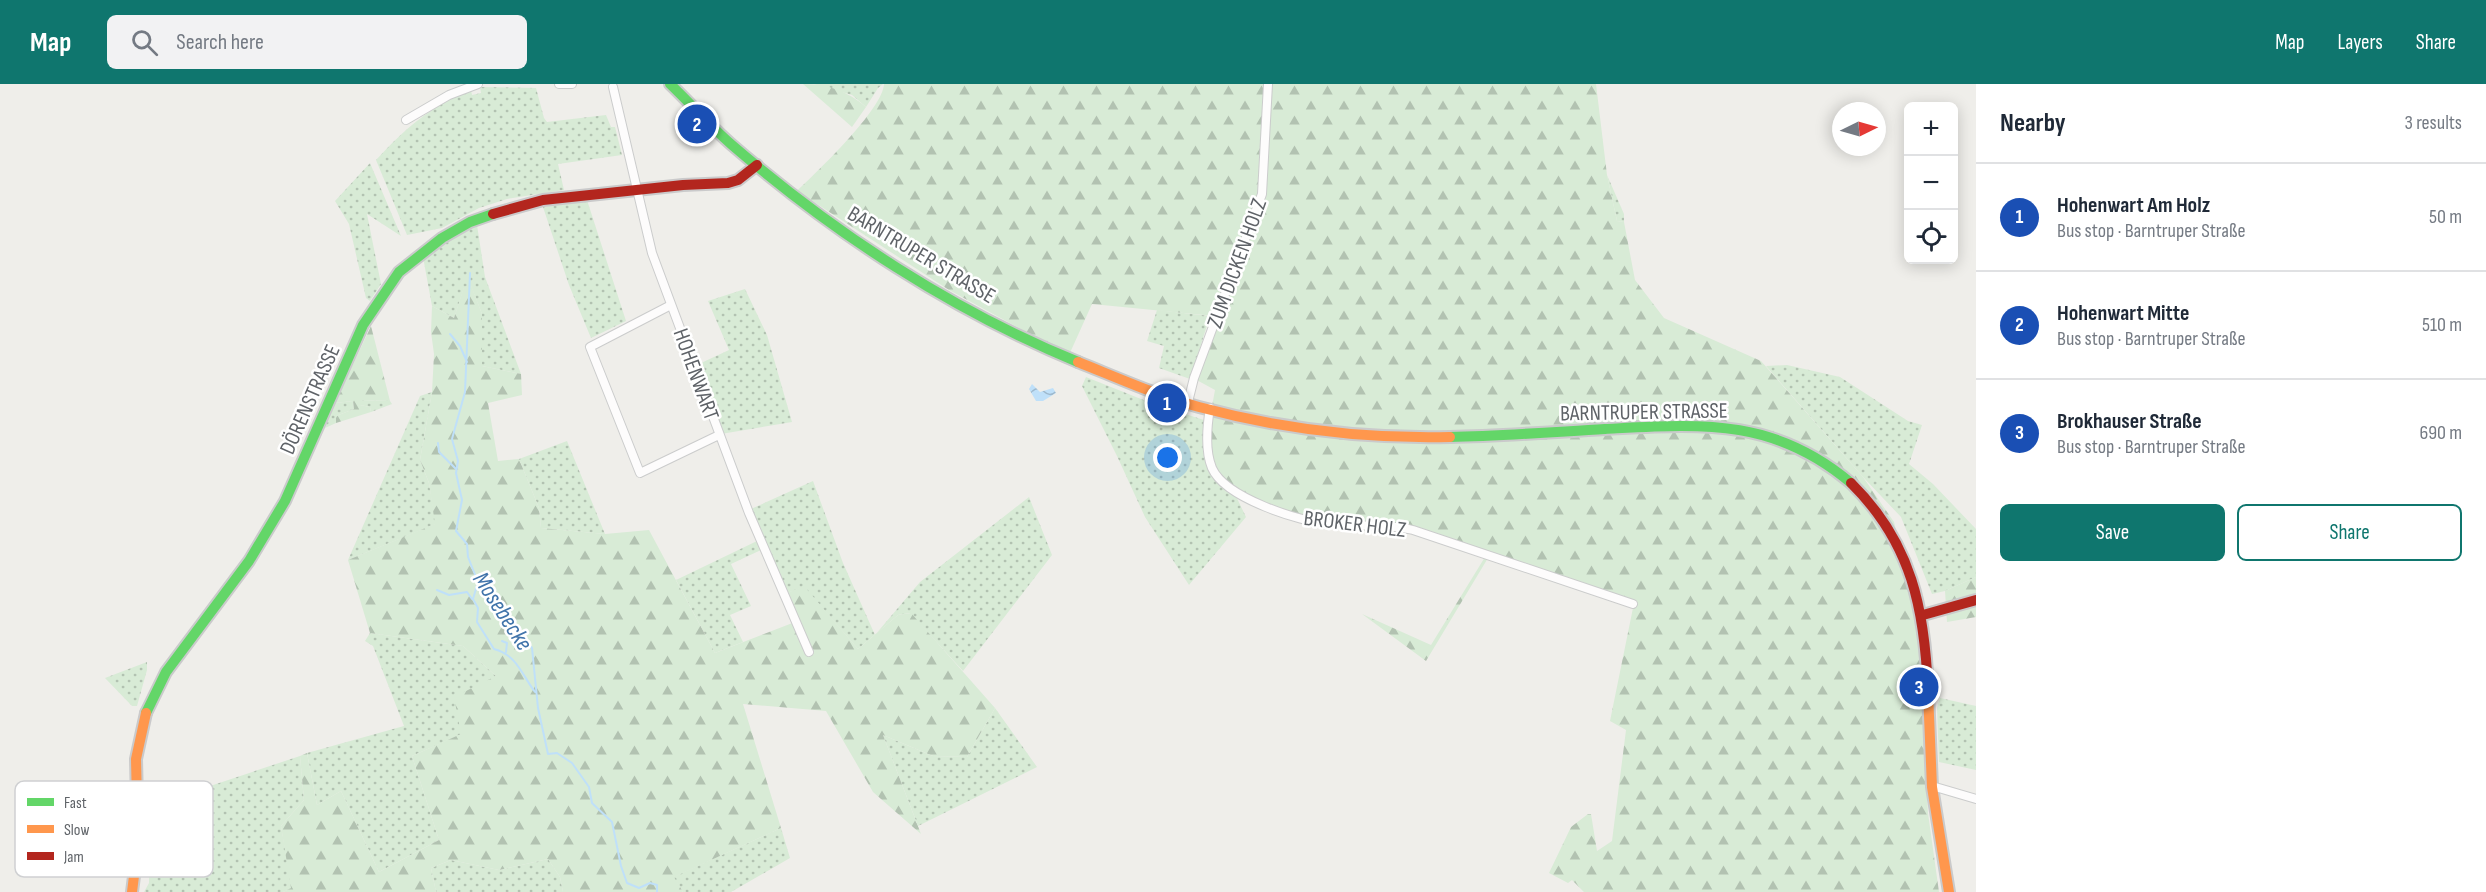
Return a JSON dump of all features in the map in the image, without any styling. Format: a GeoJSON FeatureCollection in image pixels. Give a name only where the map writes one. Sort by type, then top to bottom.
{"type":"FeatureCollection","features":[{"type":"Feature","properties":{"kind":"main road","name":"BARNTRUPER STRASSE"},"geometry":{"type":"LineString","coordinates":[[670,84],[728,141],[860,242],[974,311],[1089,366],[1188,402],[1308,429],[1391,437],[1458,437],[1685,426],[1734,428],[1764,435],[1791,445],[1828,465],[1849,481],[1871,504],[1888,527],[1903,553],[1915,584],[1923,615],[1927,649],[1932,786],[1949,892]]}},
{"type":"Feature","properties":{"kind":"main road","name":"DÖRENSTRASSE"},"geometry":{"type":"LineString","coordinates":[[137,781],[136,759],[146,714],[166,672],[249,561],[285,501],[363,325],[399,272],[420,253],[442,238],[470,222],[498,212],[543,200],[637,189],[728,183],[738,180],[757,165]]}},
{"type":"Feature","properties":{"kind":"main road"},"geometry":{"type":"LineString","coordinates":[[1923,615],[1976,600]]}},
{"type":"Feature","properties":{"kind":"main road","name":"DÖRENSTRASSE"},"geometry":{"type":"LineString","coordinates":[[132,892],[134,877]]}},
{"type":"Feature","properties":{"kind":"street"},"geometry":{"type":"LineString","coordinates":[[406,120],[449,95],[478,84]]}},
{"type":"Feature","properties":{"kind":"street"},"geometry":{"type":"LineString","coordinates":[[559,84],[572,84]]}},
{"type":"Feature","properties":{"kind":"street","name":"ZUM DICKEN HOLZ"},"geometry":{"type":"LineString","coordinates":[[1188,402],[1194,378],[1262,194],[1269,84]]}},
{"type":"Feature","properties":{"kind":"street","name":"HOHENWART"},"geometry":{"type":"LineString","coordinates":[[613,85],[652,253],[748,513],[809,652]]}},
{"type":"Feature","properties":{"kind":"street"},"geometry":{"type":"LineString","coordinates":[[671,305],[590,347],[640,474],[719,435]]}},
{"type":"Feature","properties":{"kind":"street","name":"BROKER HOLZ"},"geometry":{"type":"LineString","coordinates":[[1210,408],[1208,449],[1212,469],[1232,489],[1256,502],[1316,522],[1395,526],[1413,530],[1633,604]]}},
{"type":"Feature","properties":{"kind":"street"},"geometry":{"type":"LineString","coordinates":[[1932,786],[1976,799]]}},
{"type":"Feature","properties":{"kind":"green space"},"geometry":{"type":"Polygon","coordinates":[[[803,84],[820,85],[837,90],[866,107],[852,127],[803,84]]]}},
{"type":"Feature","properties":{"kind":"green space"},"geometry":{"type":"Polygon","coordinates":[[[813,84],[883,84],[866,107],[852,95],[813,84]]]}},
{"type":"Feature","properties":{"kind":"green space"},"geometry":{"type":"Polygon","coordinates":[[[884,84],[1596,84],[1607,175],[1617,221],[1624,222],[1635,280],[1664,318],[1761,361],[1863,477],[1894,522],[1917,612],[1928,813],[1939,892],[1584,892],[1572,880],[1568,883],[1549,873],[1571,827],[1588,814],[1591,814],[1597,851],[1612,841],[1626,730],[1610,721],[1634,603],[1413,528],[1331,523],[1257,500],[1234,488],[1222,478],[1213,464],[1210,417],[1215,390],[1193,378],[1214,316],[1092,304],[1069,355],[949,290],[797,191],[861,124],[873,109],[884,84]]]}},
{"type":"Feature","properties":{"kind":"green space"},"geometry":{"type":"Polygon","coordinates":[[[480,87],[536,88],[547,122],[606,115],[611,127],[615,127],[622,155],[558,164],[564,190],[507,199],[479,208],[442,228],[407,235],[376,160],[408,128],[430,111],[471,90],[472,95],[481,93],[480,87]]]}},
{"type":"Feature","properties":{"kind":"green space"},"geometry":{"type":"Polygon","coordinates":[[[370,163],[401,236],[367,214],[381,284],[370,301],[366,298],[349,224],[335,201],[370,163]]]}},
{"type":"Feature","properties":{"kind":"green space"},"geometry":{"type":"Polygon","coordinates":[[[1607,175],[1624,214],[1624,222],[1617,221],[1607,175]]]}},
{"type":"Feature","properties":{"kind":"green space"},"geometry":{"type":"Polygon","coordinates":[[[587,200],[626,321],[591,338],[569,285],[543,207],[587,200]]]}},
{"type":"Feature","properties":{"kind":"green space"},"geometry":{"type":"Polygon","coordinates":[[[477,225],[485,277],[521,374],[482,366],[482,314],[471,286],[464,288],[454,318],[432,306],[423,257],[449,238],[477,225]]]}},
{"type":"Feature","properties":{"kind":"green space"},"geometry":{"type":"Polygon","coordinates":[[[471,285],[482,314],[482,366],[521,374],[522,395],[488,403],[498,461],[519,459],[539,508],[541,528],[605,534],[649,530],[715,653],[795,622],[787,593],[804,586],[858,649],[898,615],[911,613],[995,708],[967,757],[933,756],[883,735],[921,834],[873,792],[826,711],[743,704],[781,828],[674,877],[683,892],[563,892],[560,877],[548,859],[499,870],[451,860],[431,868],[436,892],[283,892],[291,888],[281,826],[304,800],[300,756],[307,753],[317,805],[341,791],[379,872],[439,840],[412,756],[461,734],[454,697],[496,676],[463,646],[370,633],[348,560],[435,524],[429,483],[420,460],[432,392],[434,354],[431,332],[432,306],[454,318],[464,287],[471,285]]]}},
{"type":"Feature","properties":{"kind":"green space"},"geometry":{"type":"Polygon","coordinates":[[[745,289],[767,335],[792,422],[721,434],[701,363],[729,350],[708,301],[745,289]]]}},
{"type":"Feature","properties":{"kind":"green space"},"geometry":{"type":"Polygon","coordinates":[[[1157,310],[1210,316],[1190,379],[1159,368],[1164,346],[1147,341],[1157,310]]]}},
{"type":"Feature","properties":{"kind":"green space"},"geometry":{"type":"Polygon","coordinates":[[[371,326],[390,401],[360,400],[360,405],[370,407],[371,412],[336,423],[336,416],[354,409],[353,401],[335,403],[371,326]]]}},
{"type":"Feature","properties":{"kind":"green space"},"geometry":{"type":"Polygon","coordinates":[[[1787,365],[1840,377],[1908,421],[1922,425],[1909,464],[1933,484],[1976,529],[1976,577],[1945,591],[1932,594],[1901,517],[1766,366],[1787,365]]]}},
{"type":"Feature","properties":{"kind":"green space"},"geometry":{"type":"Polygon","coordinates":[[[1086,377],[1151,403],[1204,420],[1207,459],[1234,492],[1246,517],[1189,585],[1145,517],[1082,386],[1086,377]]]}},
{"type":"Feature","properties":{"kind":"green space"},"geometry":{"type":"Polygon","coordinates":[[[432,392],[420,460],[429,483],[436,524],[348,560],[420,396],[432,392]]]}},
{"type":"Feature","properties":{"kind":"green space"},"geometry":{"type":"Polygon","coordinates":[[[360,400],[390,401],[392,404],[371,412],[370,407],[360,405],[360,400]]]}},
{"type":"Feature","properties":{"kind":"green space"},"geometry":{"type":"Polygon","coordinates":[[[353,401],[354,409],[336,416],[336,423],[325,428],[335,403],[353,401]]]}},
{"type":"Feature","properties":{"kind":"green space"},"geometry":{"type":"Polygon","coordinates":[[[567,441],[605,534],[541,528],[539,508],[519,459],[567,441]]]}},
{"type":"Feature","properties":{"kind":"green space"},"geometry":{"type":"Polygon","coordinates":[[[813,481],[843,563],[875,635],[858,649],[804,587],[787,593],[751,509],[813,481]]]}},
{"type":"Feature","properties":{"kind":"green space"},"geometry":{"type":"Polygon","coordinates":[[[1029,497],[1052,555],[963,671],[910,613],[898,615],[876,633],[920,582],[1029,497]]]}},
{"type":"Feature","properties":{"kind":"green space"},"geometry":{"type":"Polygon","coordinates":[[[757,541],[761,550],[731,564],[751,606],[730,615],[743,642],[715,653],[676,580],[757,541]]]}},
{"type":"Feature","properties":{"kind":"green space"},"geometry":{"type":"Polygon","coordinates":[[[1485,557],[1488,558],[1426,661],[1362,614],[1431,645],[1485,557]]]}},
{"type":"Feature","properties":{"kind":"green space"},"geometry":{"type":"Polygon","coordinates":[[[1976,577],[1976,617],[1947,622],[1945,591],[1976,577]]]}},
{"type":"Feature","properties":{"kind":"green space"},"geometry":{"type":"Polygon","coordinates":[[[370,633],[463,646],[496,676],[462,734],[412,756],[439,840],[379,872],[341,791],[317,805],[307,753],[404,726],[373,646],[365,641],[370,633]]]}},
{"type":"Feature","properties":{"kind":"green space"},"geometry":{"type":"Polygon","coordinates":[[[147,662],[137,706],[132,706],[105,678],[147,662]]]}},
{"type":"Feature","properties":{"kind":"green space"},"geometry":{"type":"Polygon","coordinates":[[[1940,698],[1976,706],[1976,770],[1939,762],[1937,708],[1940,698]]]}},
{"type":"Feature","properties":{"kind":"green space"},"geometry":{"type":"Polygon","coordinates":[[[995,708],[1037,767],[918,826],[883,735],[933,756],[967,757],[995,708]]]}},
{"type":"Feature","properties":{"kind":"green space"},"geometry":{"type":"Polygon","coordinates":[[[300,756],[304,800],[281,826],[292,888],[283,892],[144,892],[149,883],[149,877],[213,877],[213,785],[300,756]]]}},
{"type":"Feature","properties":{"kind":"green space"},"geometry":{"type":"Polygon","coordinates":[[[781,828],[790,858],[731,892],[683,892],[673,877],[781,828]]]}},
{"type":"Feature","properties":{"kind":"green space"},"geometry":{"type":"Polygon","coordinates":[[[548,859],[560,877],[563,892],[436,892],[431,868],[451,860],[499,870],[548,859]]]}},
{"type":"Feature","properties":{"kind":"water"},"geometry":{"type":"Polygon","coordinates":[[[1032,384],[1040,392],[1053,388],[1056,393],[1043,401],[1036,401],[1029,389],[1032,384]]]}},
{"type":"Feature","properties":{"kind":"waterway","name":"Mosebecke"},"geometry":{"type":"LineString","coordinates":[[470,273],[465,392],[452,439],[458,461],[456,473],[462,500],[456,531],[467,544],[468,557],[478,582],[504,617],[532,648],[538,708],[548,754],[557,753],[572,763],[589,787],[592,803],[612,822],[627,883],[639,888],[650,883],[657,885],[657,892]]}},
{"type":"Feature","properties":{"kind":"waterway"},"geometry":{"type":"LineString","coordinates":[[450,334],[460,346],[467,362]]}},
{"type":"Feature","properties":{"kind":"waterway"},"geometry":{"type":"LineString","coordinates":[[438,443],[439,452],[456,469]]}},
{"type":"Feature","properties":{"kind":"waterway"},"geometry":{"type":"LineString","coordinates":[[478,582],[473,599],[478,608],[477,622],[494,649],[514,661],[535,692]]}},
{"type":"Feature","properties":{"kind":"waterway"},"geometry":{"type":"LineString","coordinates":[[437,590],[449,595],[467,592],[472,599]]}},
{"type":"Feature","properties":{"kind":"waterway"},"geometry":{"type":"LineString","coordinates":[[502,641],[507,643],[506,652]]}},
{"type":"Feature","properties":{"kind":"traffic: fast"},"geometry":{"type":"LineString","coordinates":[[670,84],[732,145],[853,239],[940,294],[1031,342],[1078,362]]}},
{"type":"Feature","properties":{"kind":"traffic: fast"},"geometry":{"type":"LineString","coordinates":[[146,713],[166,672],[249,561],[285,501],[363,325],[399,272],[442,238],[470,222],[493,214]]}},
{"type":"Feature","properties":{"kind":"traffic: fast"},"geometry":{"type":"LineString","coordinates":[[1450,437],[1673,426],[1734,429],[1793,446],[1822,462],[1851,483]]}},
{"type":"Feature","properties":{"kind":"traffic: slow"},"geometry":{"type":"LineString","coordinates":[[1078,362],[1184,403],[1230,415],[1323,431],[1386,436],[1450,437]]}},
{"type":"Feature","properties":{"kind":"traffic: slow"},"geometry":{"type":"LineString","coordinates":[[1928,692],[1932,787],[1949,892]]}},
{"type":"Feature","properties":{"kind":"traffic: slow"},"geometry":{"type":"LineString","coordinates":[[137,781],[136,759],[146,713]]}},
{"type":"Feature","properties":{"kind":"traffic: slow"},"geometry":{"type":"LineString","coordinates":[[132,892],[134,877]]}},
{"type":"Feature","properties":{"kind":"traffic: jam"},"geometry":{"type":"LineString","coordinates":[[493,214],[543,200],[683,185],[728,183],[738,180],[757,165]]}},
{"type":"Feature","properties":{"kind":"traffic: jam"},"geometry":{"type":"LineString","coordinates":[[1851,483],[1872,506],[1888,529],[1911,579],[1923,633],[1928,692]]}},
{"type":"Feature","properties":{"kind":"traffic: jam"},"geometry":{"type":"LineString","coordinates":[[1923,615],[1976,600]]}},
{"type":"Feature","properties":{"kind":"place","name":"Hohenwart Mitte"},"geometry":{"type":"Point","coordinates":[697,124]}},
{"type":"Feature","properties":{"kind":"place","name":"Hohenwart Am Holz"},"geometry":{"type":"Point","coordinates":[1167,403]}},
{"type":"Feature","properties":{"kind":"place","name":"Brokhauser Straße"},"geometry":{"type":"Point","coordinates":[1919,687]}}]}
